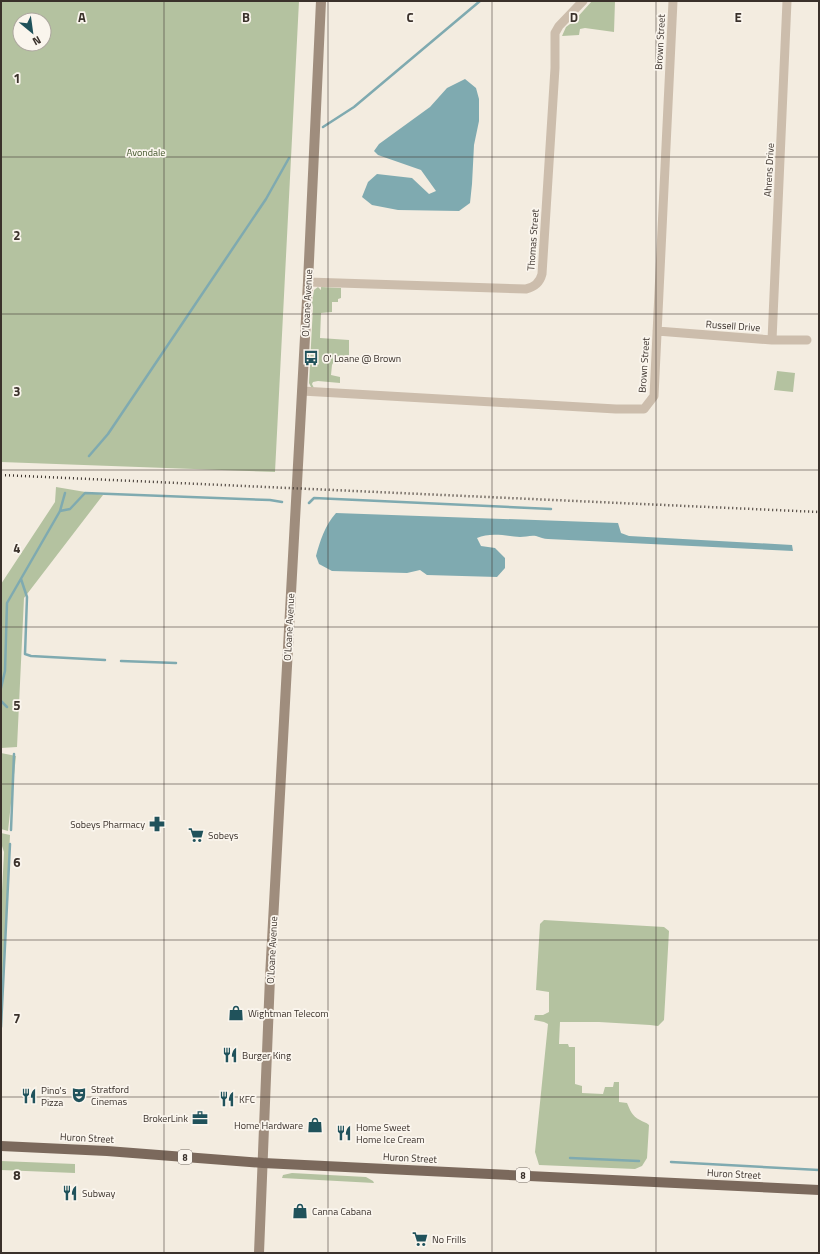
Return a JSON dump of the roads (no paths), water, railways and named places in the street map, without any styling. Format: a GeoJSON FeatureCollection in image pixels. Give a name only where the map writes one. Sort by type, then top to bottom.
{"type":"FeatureCollection","features":[{"type":"Feature","properties":{"kind":"main road","name":"Huron Street"},"geometry":{"type":"LineString","coordinates":[[1,1146],[107,1151],[263,1163],[819,1190]]}},
{"type":"Feature","properties":{"kind":"street","name":"O'Loane Avenue"},"geometry":{"type":"LineString","coordinates":[[259,1253],[270,977],[308,282],[321,1]]}},
{"type":"Feature","properties":{"kind":"street","name":"Thomas Street"},"geometry":{"type":"LineString","coordinates":[[308,282],[526,289],[537,284],[542,274],[555,68],[555,33],[559,26],[583,1]]}},
{"type":"Feature","properties":{"kind":"street","name":"Brown Street"},"geometry":{"type":"LineString","coordinates":[[302,391],[616,409],[644,409],[654,396],[673,1]]}},
{"type":"Feature","properties":{"kind":"street","name":"Ahrens Drive"},"geometry":{"type":"LineString","coordinates":[[772,340],[787,1]]}},
{"type":"Feature","properties":{"kind":"street","name":"Russell Drive"},"geometry":{"type":"LineString","coordinates":[[657,331],[772,340],[807,340]]}},
{"type":"Feature","properties":{"kind":"water"},"geometry":{"type":"Polygon","coordinates":[[[465,79],[476,88],[479,99],[479,121],[474,145],[470,203],[459,211],[398,210],[372,205],[362,197],[368,182],[377,174],[412,178],[429,194],[436,191],[421,170],[378,155],[374,151],[379,144],[430,107],[447,88],[465,79]]]}},
{"type":"Feature","properties":{"kind":"water"},"geometry":{"type":"Polygon","coordinates":[[[336,513],[618,523],[621,533],[629,536],[792,545],[793,551],[546,539],[534,536],[520,537],[487,535],[477,538],[481,546],[495,548],[505,558],[505,568],[497,577],[427,575],[420,570],[407,573],[332,571],[319,564],[316,556],[326,528],[336,513]]]}},
{"type":"Feature","properties":{"kind":"waterway"},"geometry":{"type":"LineString","coordinates":[[323,127],[354,107],[480,1]]}},
{"type":"Feature","properties":{"kind":"waterway"},"geometry":{"type":"LineString","coordinates":[[89,456],[108,434],[266,199],[289,158]]}},
{"type":"Feature","properties":{"kind":"waterway"},"geometry":{"type":"LineString","coordinates":[[1,688],[5,671],[7,603],[60,511],[65,493]]}},
{"type":"Feature","properties":{"kind":"waterway"},"geometry":{"type":"LineString","coordinates":[[60,511],[70,509],[85,493],[270,500],[282,502]]}},
{"type":"Feature","properties":{"kind":"waterway"},"geometry":{"type":"LineString","coordinates":[[309,503],[314,498],[551,509]]}},
{"type":"Feature","properties":{"kind":"waterway"},"geometry":{"type":"LineString","coordinates":[[21,579],[27,597],[25,654],[31,656],[105,660]]}},
{"type":"Feature","properties":{"kind":"waterway"},"geometry":{"type":"LineString","coordinates":[[121,661],[176,663]]}},
{"type":"Feature","properties":{"kind":"waterway"},"geometry":{"type":"LineString","coordinates":[[1,701],[7,707]]}},
{"type":"Feature","properties":{"kind":"waterway"},"geometry":{"type":"LineString","coordinates":[[11,830],[14,754]]}},
{"type":"Feature","properties":{"kind":"waterway"},"geometry":{"type":"LineString","coordinates":[[1,1027],[10,844]]}},
{"type":"Feature","properties":{"kind":"waterway"},"geometry":{"type":"LineString","coordinates":[[570,1158],[639,1161]]}},
{"type":"Feature","properties":{"kind":"waterway"},"geometry":{"type":"LineString","coordinates":[[671,1162],[819,1170]]}},
{"type":"Feature","properties":{"kind":"railway"},"geometry":{"type":"LineString","coordinates":[[1,475],[819,512]]}},
{"type":"Feature","properties":{"kind":"place","name":"O' Loane @ Brown"},"geometry":{"type":"Point","coordinates":[311,358]}},
{"type":"Feature","properties":{"kind":"place","name":"Sobeys Pharmacy"},"geometry":{"type":"Point","coordinates":[157,824]}},
{"type":"Feature","properties":{"kind":"place","name":"Sobeys"},"geometry":{"type":"Point","coordinates":[196,835]}},
{"type":"Feature","properties":{"kind":"place","name":"Wightman Telecom"},"geometry":{"type":"Point","coordinates":[236,1013]}},
{"type":"Feature","properties":{"kind":"place","name":"Burger King"},"geometry":{"type":"Point","coordinates":[230,1055]}},
{"type":"Feature","properties":{"kind":"place","name":"Stratford Cinemas"},"geometry":{"type":"Point","coordinates":[79,1095]}},
{"type":"Feature","properties":{"kind":"place","name":"Pino's Pizza"},"geometry":{"type":"Point","coordinates":[29,1096]}},
{"type":"Feature","properties":{"kind":"place","name":"KFC"},"geometry":{"type":"Point","coordinates":[227,1099]}},
{"type":"Feature","properties":{"kind":"place","name":"BrokerLink"},"geometry":{"type":"Point","coordinates":[200,1118]}},
{"type":"Feature","properties":{"kind":"place","name":"Home Hardware"},"geometry":{"type":"Point","coordinates":[315,1125]}},
{"type":"Feature","properties":{"kind":"place","name":"Home Sweet Home Ice Cream"},"geometry":{"type":"Point","coordinates":[344,1133]}},
{"type":"Feature","properties":{"kind":"place","name":"Subway"},"geometry":{"type":"Point","coordinates":[70,1193]}},
{"type":"Feature","properties":{"kind":"place","name":"Canna Cabana"},"geometry":{"type":"Point","coordinates":[300,1211]}},
{"type":"Feature","properties":{"kind":"place","name":"No Frills"},"geometry":{"type":"Point","coordinates":[420,1239]}},
{"type":"Feature","properties":{"kind":"park label","name":"Avondale"},"geometry":{"type":"Point","coordinates":[146,152]}}]}
